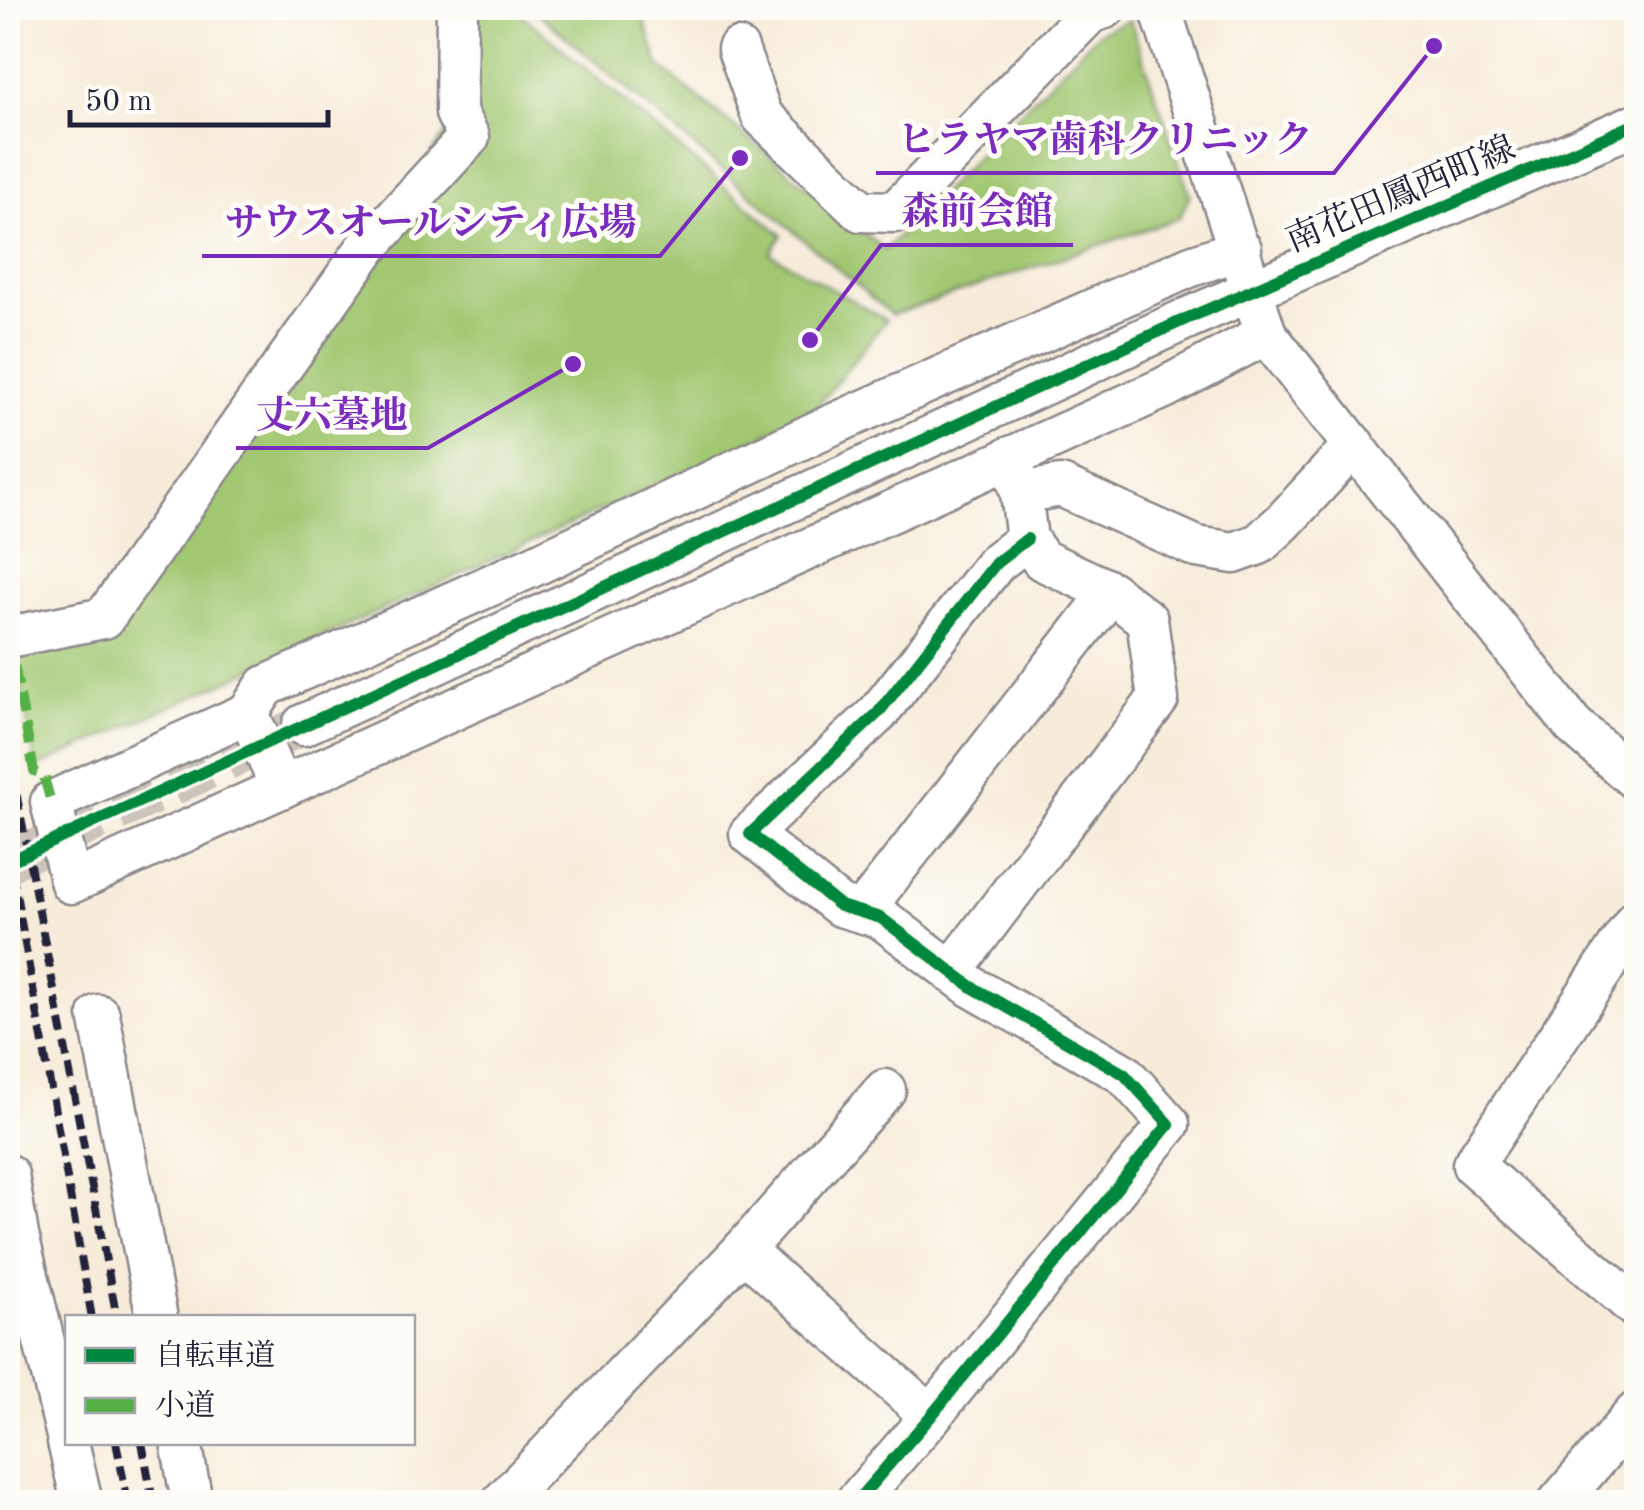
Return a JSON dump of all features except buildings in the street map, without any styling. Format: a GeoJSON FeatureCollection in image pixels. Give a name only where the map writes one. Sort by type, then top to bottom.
{"type":"FeatureCollection","features":[{"type":"Feature","properties":{"kind":"street"},"geometry":{"type":"LineString","coordinates":[[8,637],[104,618],[364,250],[469,137],[456,113],[457,8]]}},
{"type":"Feature","properties":{"kind":"street"},"geometry":{"type":"LineString","coordinates":[[738,49],[762,116],[861,211],[895,212],[1090,13],[1105,8]]}},
{"type":"Feature","properties":{"kind":"street"},"geometry":{"type":"LineString","coordinates":[[1160,8],[1266,334],[1574,725],[1636,780]]}},
{"type":"Feature","properties":{"kind":"street","name":"南花田鳳西町線"},"geometry":{"type":"LineString","coordinates":[[303,725],[1188,318],[1636,124]]}},
{"type":"Feature","properties":{"kind":"street"},"geometry":{"type":"LineString","coordinates":[[1241,250],[1192,266],[833,424],[531,567],[266,686],[248,712],[51,802],[71,882],[281,788],[1016,475],[1164,388],[1266,334]]}},
{"type":"Feature","properties":{"kind":"street"},"geometry":{"type":"LineString","coordinates":[[1016,475],[1061,486],[1197,548],[1234,554],[1259,544],[1354,445]]}},
{"type":"Feature","properties":{"kind":"street"},"geometry":{"type":"LineString","coordinates":[[952,972],[1158,699],[1147,620],[1111,592],[1042,560],[1027,539],[1016,475]]}},
{"type":"Feature","properties":{"kind":"street"},"geometry":{"type":"LineString","coordinates":[[856,1502],[1169,1124],[1124,1074],[952,972],[881,918],[840,906],[750,834],[878,713],[996,563],[1027,539]]}},
{"type":"Feature","properties":{"kind":"street"},"geometry":{"type":"LineString","coordinates":[[862,912],[1111,592]]}},
{"type":"Feature","properties":{"kind":"street"},"geometry":{"type":"LineString","coordinates":[[248,712],[281,788]]}},
{"type":"Feature","properties":{"kind":"street"},"geometry":{"type":"LineString","coordinates":[[1636,920],[1473,1165],[1636,1308]]}},
{"type":"Feature","properties":{"kind":"street"},"geometry":{"type":"LineString","coordinates":[[99,1015],[156,1315]]}},
{"type":"Feature","properties":{"kind":"street"},"geometry":{"type":"LineString","coordinates":[[502,1502],[743,1250],[886,1090]]}},
{"type":"Feature","properties":{"kind":"street"},"geometry":{"type":"LineString","coordinates":[[8,1175],[13,1237],[65,1431]]}},
{"type":"Feature","properties":{"kind":"street"},"geometry":{"type":"LineString","coordinates":[[743,1250],[931,1416]]}},
{"type":"Feature","properties":{"kind":"street"},"geometry":{"type":"LineString","coordinates":[[1559,1502],[1636,1412]]}},
{"type":"Feature","properties":{"kind":"street"},"geometry":{"type":"LineString","coordinates":[[69,1445],[82,1502]]}},
{"type":"Feature","properties":{"kind":"street"},"geometry":{"type":"LineString","coordinates":[[181,1445],[192,1502]]}},
{"type":"Feature","properties":{"kind":"green space"},"geometry":{"type":"Polygon","coordinates":[[[465,8],[514,8],[782,235],[770,253],[886,320],[815,409],[36,768],[15,657],[112,629],[466,103],[465,8]]]}},
{"type":"Feature","properties":{"kind":"green space"},"geometry":{"type":"Polygon","coordinates":[[[532,8],[640,8],[659,66],[885,250],[1099,32],[1130,20],[1190,195],[1179,218],[892,315],[532,8]]]}},
{"type":"Feature","properties":{"kind":"tunnel"},"geometry":{"type":"LineString","coordinates":[[8,862],[303,725]]}},
{"type":"Feature","properties":{"kind":"railway"},"geometry":{"type":"LineString","coordinates":[[8,750],[116,1315]]}},
{"type":"Feature","properties":{"kind":"railway"},"geometry":{"type":"LineString","coordinates":[[8,849],[91,1315]]}},
{"type":"Feature","properties":{"kind":"railway"},"geometry":{"type":"LineString","coordinates":[[117,1445],[128,1502]]}},
{"type":"Feature","properties":{"kind":"railway"},"geometry":{"type":"LineString","coordinates":[[143,1445],[153,1502]]}},
{"type":"Feature","properties":{"kind":"marked path"},"geometry":{"type":"LineString","coordinates":[[9,637],[34,771],[43,774],[51,802]]}},
{"type":"Feature","properties":{"kind":"cycle path"},"geometry":{"type":"LineString","coordinates":[[8,862],[1188,318],[1636,124]]}},
{"type":"Feature","properties":{"kind":"cycle path"},"geometry":{"type":"LineString","coordinates":[[856,1502],[1169,1124],[1124,1074],[972,987],[881,918],[840,906],[750,834],[878,713],[996,563],[1027,539]]}},
{"type":"Feature","properties":{"kind":"place","name":"ヒラヤマ歯科クリニック"},"geometry":{"type":"Point","coordinates":[1434,46]}},
{"type":"Feature","properties":{"kind":"place","name":"サウスオールシティ広場"},"geometry":{"type":"Point","coordinates":[740,158]}},
{"type":"Feature","properties":{"kind":"place","name":"森前会館"},"geometry":{"type":"Point","coordinates":[810,340]}},
{"type":"Feature","properties":{"kind":"place","name":"丈六墓地"},"geometry":{"type":"Point","coordinates":[573,364]}}]}
